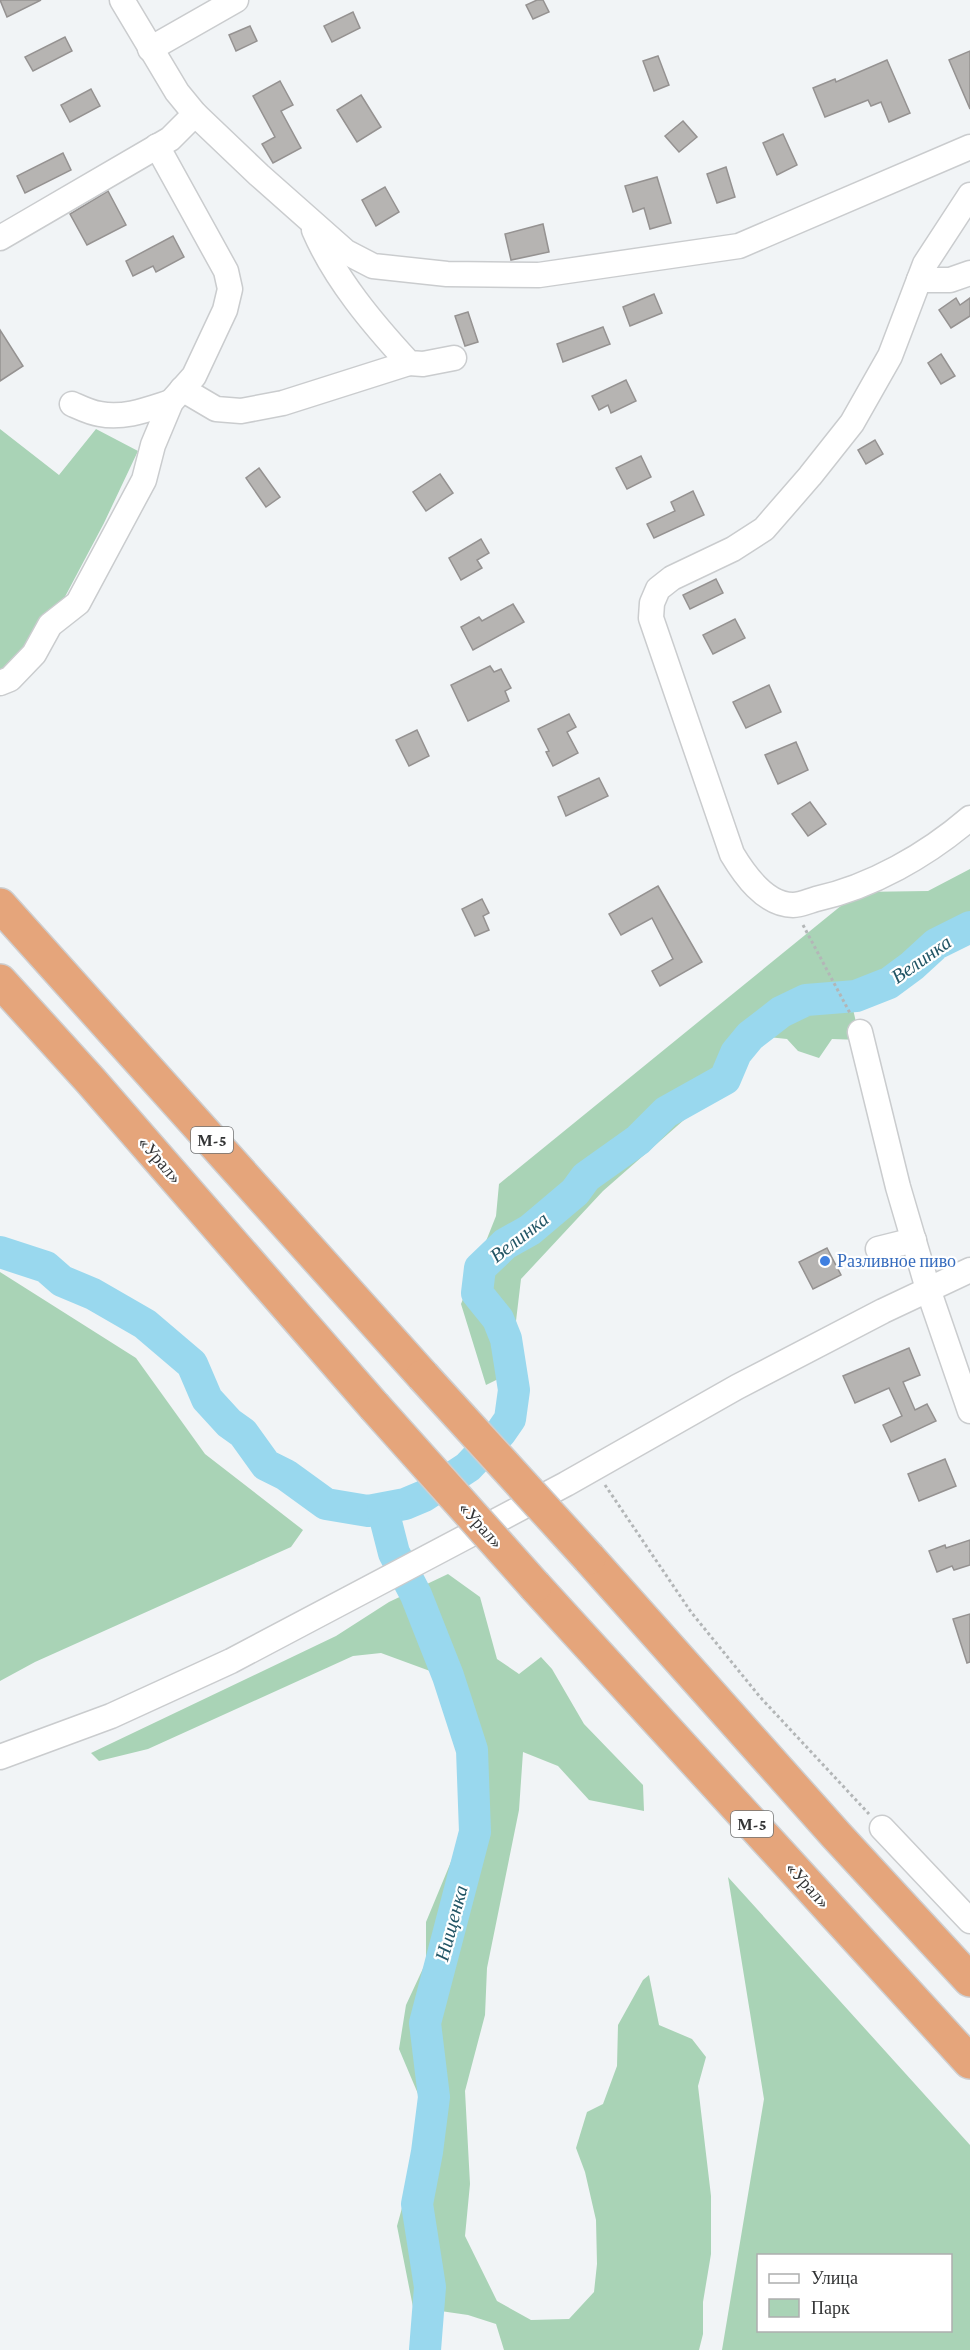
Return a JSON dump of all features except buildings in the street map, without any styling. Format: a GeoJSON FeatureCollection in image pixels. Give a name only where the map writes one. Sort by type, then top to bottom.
{"type":"FeatureCollection","features":[{"type":"Feature","properties":{"kind":"highway","name":"М-5"},"geometry":{"type":"LineString","coordinates":[[0,904],[836,1835],[970,1980]]}},
{"type":"Feature","properties":{"kind":"highway","name":"«Урал»"},"geometry":{"type":"LineString","coordinates":[[0,981],[90,1080],[374,1406],[535,1586],[970,2062]]}},
{"type":"Feature","properties":{"kind":"street"},"geometry":{"type":"LineString","coordinates":[[122,0],[177,92],[195,114],[346,252],[374,266],[447,274],[538,275],[739,246],[970,147]]}},
{"type":"Feature","properties":{"kind":"street"},"geometry":{"type":"LineString","coordinates":[[150,49],[236,0]]}},
{"type":"Feature","properties":{"kind":"street"},"geometry":{"type":"LineString","coordinates":[[0,238],[170,139],[195,114]]}},
{"type":"Feature","properties":{"kind":"street"},"geometry":{"type":"LineString","coordinates":[[0,683],[9,680],[34,654],[50,626],[78,603],[144,480],[153,445],[177,396],[194,376],[225,310],[231,289],[226,271],[157,146]]}},
{"type":"Feature","properties":{"kind":"street"},"geometry":{"type":"LineString","coordinates":[[970,195],[934,247],[890,356],[852,423],[764,529],[733,549],[672,578],[658,589],[652,603],[651,618],[732,854],[753,884],[774,899],[792,905],[828,897],[885,874],[945,839],[970,818]]}},
{"type":"Feature","properties":{"kind":"street"},"geometry":{"type":"LineString","coordinates":[[310,221],[323,252],[348,290],[409,363]]}},
{"type":"Feature","properties":{"kind":"street"},"geometry":{"type":"LineString","coordinates":[[919,280],[950,280],[970,273]]}},
{"type":"Feature","properties":{"kind":"street"},"geometry":{"type":"LineString","coordinates":[[72,405],[99,414],[115,416],[142,411],[177,396],[216,409],[241,411],[283,403],[409,363],[454,358]]}},
{"type":"Feature","properties":{"kind":"street"},"geometry":{"type":"LineString","coordinates":[[860,1032],[898,1187],[928,1288],[970,1411]]}},
{"type":"Feature","properties":{"kind":"street"},"geometry":{"type":"LineString","coordinates":[[878,1249],[914,1240]]}},
{"type":"Feature","properties":{"kind":"street"},"geometry":{"type":"LineString","coordinates":[[0,1758],[111,1716],[231,1661],[594,1469],[737,1387],[928,1288],[970,1270]]}},
{"type":"Feature","properties":{"kind":"street"},"geometry":{"type":"LineString","coordinates":[[882,1828],[970,1921]]}},
{"type":"Feature","properties":{"kind":"path"},"geometry":{"type":"LineString","coordinates":[[792,905],[860,1032]]}},
{"type":"Feature","properties":{"kind":"path"},"geometry":{"type":"LineString","coordinates":[[594,1469],[691,1612],[746,1680],[882,1828]]}},
{"type":"Feature","properties":{"kind":"green space"},"geometry":{"type":"Polygon","coordinates":[[[0,429],[59,475],[96,429],[138,451],[104,523],[50,625],[0,683],[0,429]]]}},
{"type":"Feature","properties":{"kind":"green space"},"geometry":{"type":"Polygon","coordinates":[[[970,869],[970,925],[947,949],[853,1009],[860,1040],[832,1039],[819,1058],[798,1051],[787,1039],[768,1037],[701,1105],[603,1191],[521,1279],[516,1321],[521,1368],[486,1385],[461,1304],[496,1216],[499,1184],[858,892],[928,891],[970,869]]]}},
{"type":"Feature","properties":{"kind":"green space"},"geometry":{"type":"Polygon","coordinates":[[[0,1272],[136,1358],[205,1454],[303,1530],[291,1547],[35,1662],[0,1681],[0,1272]]]}},
{"type":"Feature","properties":{"kind":"green space"},"geometry":{"type":"Polygon","coordinates":[[[448,1574],[480,1597],[497,1659],[519,1674],[541,1657],[552,1669],[584,1724],[643,1785],[644,1811],[589,1800],[558,1766],[523,1752],[519,1810],[487,1968],[485,2015],[465,2091],[470,2184],[465,2236],[497,2301],[531,2320],[569,2319],[594,2292],[597,2264],[596,2220],[585,2172],[576,2148],[587,2112],[603,2104],[617,2066],[618,2025],[643,1980],[649,1975],[659,2025],[692,2039],[706,2057],[698,2086],[711,2196],[711,2254],[703,2302],[703,2334],[699,2350],[504,2350],[496,2324],[468,2315],[413,2307],[397,2226],[413,2168],[418,2130],[424,2108],[399,2049],[406,2005],[426,1962],[426,1922],[460,1840],[461,1818],[457,1744],[444,1713],[440,1691],[430,1671],[381,1653],[353,1656],[148,1749],[99,1761],[91,1753],[336,1636],[389,1602],[448,1574]]]}},
{"type":"Feature","properties":{"kind":"green space"},"geometry":{"type":"Polygon","coordinates":[[[728,1877],[970,2145],[970,2350],[722,2350],[764,2099],[728,1877]]]}},
{"type":"Feature","properties":{"kind":"waterway","name":"Велинка"},"geometry":{"type":"LineString","coordinates":[[0,1252],[46,1267],[62,1281],[93,1294],[145,1324],[192,1364],[207,1399],[229,1423],[243,1433],[266,1465],[286,1475],[326,1504],[368,1511],[405,1504],[424,1496],[468,1467],[510,1419],[514,1390],[506,1339],[498,1319],[477,1293],[480,1268],[505,1244],[530,1230],[575,1192],[586,1177],[638,1140],[666,1112],[725,1079],[736,1053],[750,1036],[781,1012],[806,1000],[856,996],[889,983],[936,944],[970,927]]}},
{"type":"Feature","properties":{"kind":"waterway","name":"Нищенка"},"geometry":{"type":"LineString","coordinates":[[383,1510],[394,1553],[416,1595],[448,1676],[472,1750],[475,1832],[425,2023],[434,2097],[417,2204],[430,2287],[425,2350]]}},
{"type":"Feature","properties":{"kind":"place","name":"Разливное пиво"},"geometry":{"type":"Point","coordinates":[825,1261]}}]}
